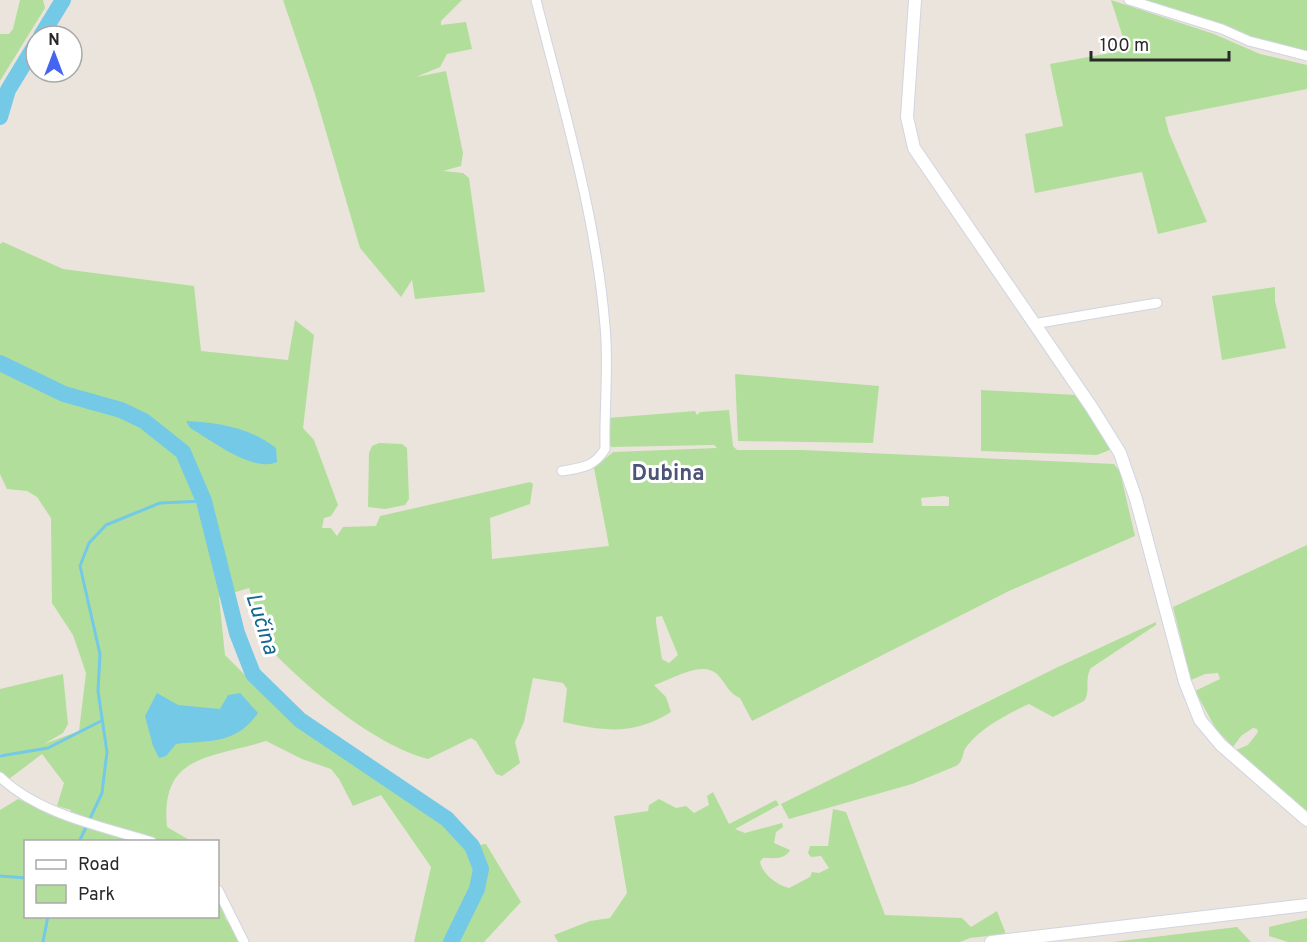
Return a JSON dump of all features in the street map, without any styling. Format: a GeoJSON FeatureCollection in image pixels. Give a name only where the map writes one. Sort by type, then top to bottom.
{"type":"FeatureCollection","features":[{"type":"Feature","properties":{"kind":"street"},"geometry":{"type":"LineString","coordinates":[[536,0],[579,170],[595,245],[606,327],[604,449],[599,459],[588,467],[562,471]]}},
{"type":"Feature","properties":{"kind":"street"},"geometry":{"type":"LineString","coordinates":[[915,0],[907,117],[911,141],[937,185],[1104,426],[1126,466],[1185,682],[1196,712],[1221,745],[1307,820]]}},
{"type":"Feature","properties":{"kind":"street"},"geometry":{"type":"LineString","coordinates":[[1129,0],[1222,29],[1248,41],[1307,56]]}},
{"type":"Feature","properties":{"kind":"street"},"geometry":{"type":"LineString","coordinates":[[1034,324],[1157,303]]}},
{"type":"Feature","properties":{"kind":"street"},"geometry":{"type":"LineString","coordinates":[[0,777],[30,800],[146,840]]}},
{"type":"Feature","properties":{"kind":"street"},"geometry":{"type":"LineString","coordinates":[[219,892],[244,942]]}},
{"type":"Feature","properties":{"kind":"street"},"geometry":{"type":"LineString","coordinates":[[991,942],[1307,905]]}},
{"type":"Feature","properties":{"kind":"green space"},"geometry":{"type":"Polygon","coordinates":[[[20,0],[43,0],[45,8],[35,24],[24,24],[24,42],[0,81],[0,34],[9,34],[13,29],[20,0]]]}},
{"type":"Feature","properties":{"kind":"green space"},"geometry":{"type":"Polygon","coordinates":[[[283,0],[462,0],[441,21],[441,25],[466,22],[472,49],[447,54],[440,67],[416,77],[446,71],[463,153],[461,166],[443,171],[463,173],[469,178],[485,292],[415,299],[412,280],[401,297],[360,248],[315,94],[283,0]]]}},
{"type":"Feature","properties":{"kind":"green space"},"geometry":{"type":"Polygon","coordinates":[[[1111,0],[1214,34],[1260,54],[1307,65],[1307,89],[1165,117],[1169,133],[1207,222],[1158,234],[1142,172],[1035,193],[1025,134],[1063,126],[1050,64],[1127,50],[1111,0]]]}},
{"type":"Feature","properties":{"kind":"green space"},"geometry":{"type":"Polygon","coordinates":[[[1140,0],[1307,0],[1307,53],[1283,47],[1140,0]]]}},
{"type":"Feature","properties":{"kind":"green space"},"geometry":{"type":"Polygon","coordinates":[[[3,242],[63,269],[194,286],[201,351],[288,360],[295,320],[314,335],[303,428],[314,440],[338,505],[331,516],[324,518],[322,528],[331,528],[337,536],[343,527],[376,526],[380,516],[530,482],[533,484],[530,504],[490,518],[492,559],[609,546],[594,468],[613,452],[717,448],[714,445],[612,447],[610,446],[608,418],[695,411],[697,415],[700,412],[729,410],[733,446],[737,450],[802,450],[1114,464],[1120,472],[1135,536],[1009,591],[752,721],[740,698],[730,691],[717,674],[710,670],[686,672],[654,685],[666,697],[671,712],[644,725],[618,729],[592,728],[563,722],[567,689],[563,683],[533,678],[524,722],[515,742],[520,763],[502,776],[496,774],[476,741],[471,738],[428,759],[407,752],[364,728],[322,697],[269,648],[265,638],[266,621],[258,615],[249,588],[219,597],[225,655],[291,721],[455,830],[471,846],[486,844],[521,902],[484,942],[414,942],[431,867],[381,795],[353,806],[331,769],[302,759],[266,741],[209,756],[193,763],[181,772],[172,785],[167,803],[167,827],[189,840],[24,840],[24,918],[219,918],[219,901],[226,920],[231,924],[241,942],[0,942],[0,810],[18,799],[68,818],[71,810],[57,806],[64,783],[42,754],[9,779],[0,771],[0,757],[8,755],[0,754],[0,689],[63,674],[68,724],[63,733],[44,744],[79,731],[86,673],[73,635],[52,603],[51,518],[37,497],[27,491],[7,489],[0,474],[0,244],[3,242]],[[949,497],[921,498],[922,506],[949,506],[949,497]],[[662,616],[656,617],[662,659],[669,663],[678,655],[662,616]]]}},
{"type":"Feature","properties":{"kind":"green space"},"geometry":{"type":"Polygon","coordinates":[[[1275,287],[1275,301],[1286,348],[1222,360],[1212,296],[1275,287]]]}},
{"type":"Feature","properties":{"kind":"green space"},"geometry":{"type":"Polygon","coordinates":[[[735,374],[879,386],[873,443],[738,441],[735,374]]]}},
{"type":"Feature","properties":{"kind":"green space"},"geometry":{"type":"Polygon","coordinates":[[[981,390],[1076,395],[1103,431],[1112,449],[1097,455],[981,451],[981,390]]]}},
{"type":"Feature","properties":{"kind":"green space"},"geometry":{"type":"Polygon","coordinates":[[[379,443],[402,444],[407,448],[409,499],[405,505],[385,509],[368,507],[369,453],[372,446],[379,443]]]}},
{"type":"Feature","properties":{"kind":"green space"},"geometry":{"type":"Polygon","coordinates":[[[1307,545],[1307,811],[1236,750],[1248,745],[1258,732],[1257,729],[1253,728],[1241,736],[1233,747],[1216,729],[1195,691],[1220,679],[1218,673],[1205,674],[1191,680],[1173,607],[1307,545]]]}},
{"type":"Feature","properties":{"kind":"green space"},"geometry":{"type":"Polygon","coordinates":[[[1156,622],[1156,625],[1091,668],[1084,701],[1053,717],[1029,704],[1013,712],[973,739],[956,766],[912,784],[789,819],[781,804],[1058,667],[1156,622]]]}},
{"type":"Feature","properties":{"kind":"green space"},"geometry":{"type":"Polygon","coordinates":[[[713,792],[729,824],[776,800],[779,805],[735,829],[745,833],[782,823],[783,827],[776,832],[774,843],[790,850],[782,857],[763,858],[760,862],[767,875],[780,885],[789,888],[810,877],[812,872],[819,873],[829,868],[821,856],[811,857],[808,853],[810,846],[828,846],[833,809],[846,812],[885,915],[962,918],[971,927],[997,911],[1006,934],[970,938],[960,942],[558,942],[554,935],[590,921],[610,918],[627,893],[614,816],[648,811],[649,805],[659,799],[676,808],[686,806],[694,813],[709,805],[707,796],[713,792]]]}},
{"type":"Feature","properties":{"kind":"green space"},"geometry":{"type":"Polygon","coordinates":[[[1307,918],[1307,942],[1288,942],[1269,936],[1269,927],[1307,918]]]}},
{"type":"Feature","properties":{"kind":"green space"},"geometry":{"type":"Polygon","coordinates":[[[1237,927],[1251,942],[1112,942],[1237,927]]]}},
{"type":"Feature","properties":{"kind":"water"},"geometry":{"type":"Polygon","coordinates":[[[186,421],[233,427],[256,435],[276,448],[277,462],[256,463],[232,454],[190,428],[186,421]]]}},
{"type":"Feature","properties":{"kind":"water"},"geometry":{"type":"Polygon","coordinates":[[[157,693],[178,705],[220,709],[228,695],[240,693],[258,713],[241,731],[231,736],[211,741],[176,744],[166,756],[159,758],[153,746],[145,716],[157,693]]]}},
{"type":"Feature","properties":{"kind":"waterway","name":"Lučina"},"geometry":{"type":"LineString","coordinates":[[48,24],[63,0]]}},
{"type":"Feature","properties":{"kind":"waterway","name":"Lučina"},"geometry":{"type":"LineString","coordinates":[[0,117],[8,90],[24,64]]}},
{"type":"Feature","properties":{"kind":"waterway","name":"Lučina"},"geometry":{"type":"LineString","coordinates":[[0,363],[64,394],[121,410],[144,421],[183,452],[204,501],[237,633],[253,674],[300,720],[447,819],[472,846],[481,869],[477,889],[451,942]]}},
{"type":"Feature","properties":{"kind":"waterway"},"geometry":{"type":"LineString","coordinates":[[80,840],[102,793],[107,752],[98,691],[100,654],[80,566],[89,543],[106,525],[160,503],[204,501]]}},
{"type":"Feature","properties":{"kind":"waterway"},"geometry":{"type":"LineString","coordinates":[[0,756],[48,748],[101,721]]}},
{"type":"Feature","properties":{"kind":"waterway"},"geometry":{"type":"LineString","coordinates":[[0,876],[24,878]]}},
{"type":"Feature","properties":{"kind":"waterway"},"geometry":{"type":"LineString","coordinates":[[43,942],[48,918]]}},
{"type":"Feature","properties":{"kind":"district","name":"Dubina"},"geometry":{"type":"Point","coordinates":[668,474]}}]}
